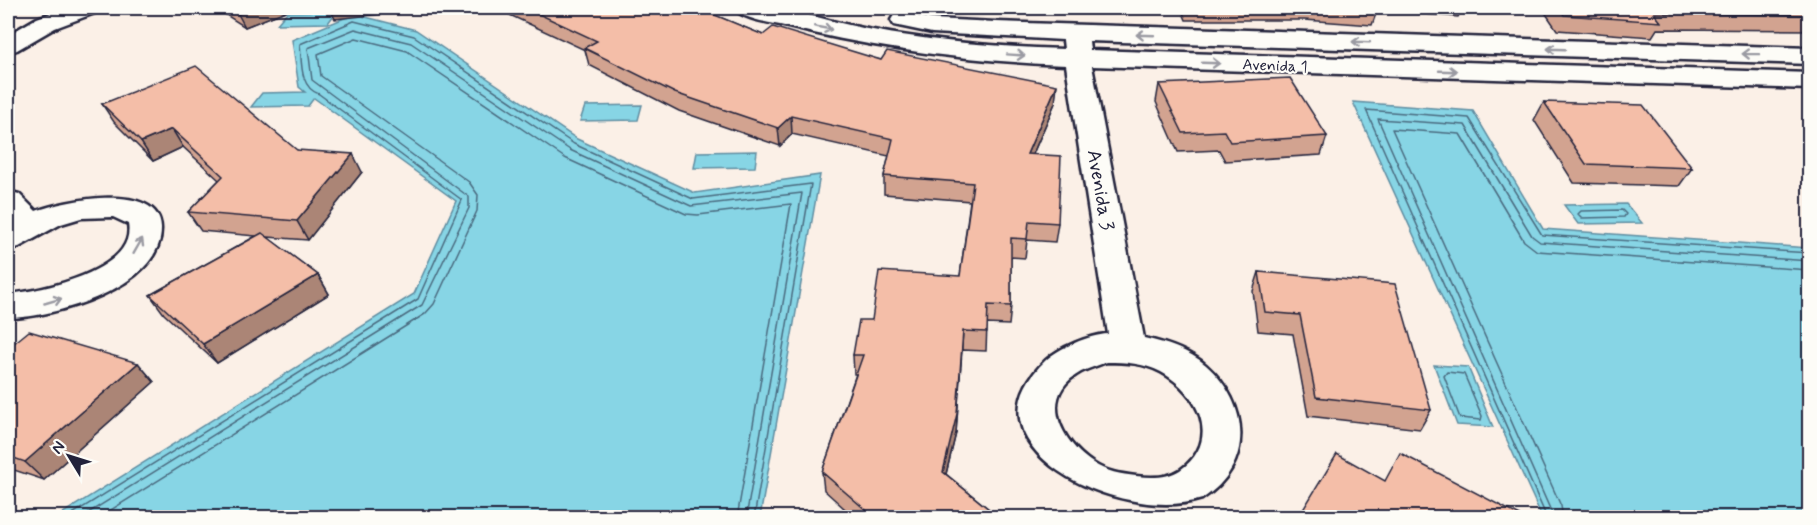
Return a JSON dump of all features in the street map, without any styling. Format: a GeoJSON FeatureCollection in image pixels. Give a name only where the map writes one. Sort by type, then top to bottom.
{"type":"FeatureCollection","features":[{"type":"Feature","properties":{"kind":"street"},"geometry":{"type":"LineString","coordinates":[[8,45],[46,23],[86,8]]}},
{"type":"Feature","properties":{"kind":"street","name":"Avenida 1"},"geometry":{"type":"LineString","coordinates":[[746,8],[808,25],[937,49],[1403,44],[1809,56]]}},
{"type":"Feature","properties":{"kind":"street","name":"Avenida 1"},"geometry":{"type":"LineString","coordinates":[[836,8],[932,26],[1077,46],[1416,70],[1809,81]]}},
{"type":"Feature","properties":{"kind":"street"},"geometry":{"type":"LineString","coordinates":[[1403,44],[1416,70]]}},
{"type":"Feature","properties":{"kind":"street","name":"Avenida 3"},"geometry":{"type":"LineString","coordinates":[[1077,46],[1128,348]]}},
{"type":"Feature","properties":{"kind":"street"},"geometry":{"type":"LineString","coordinates":[[8,201],[19,232],[78,209],[99,206],[133,211],[143,219],[146,230],[142,242],[132,257],[96,284],[45,303],[8,306]]}},
{"type":"Feature","properties":{"kind":"street"},"geometry":{"type":"LineString","coordinates":[[1104,348],[1128,348],[1153,353],[1176,363],[1196,377],[1212,396],[1221,416],[1223,437],[1218,458],[1204,475],[1184,489],[1159,495],[1131,495],[1103,489],[1078,476],[1057,459],[1044,438],[1037,417],[1038,397],[1047,378],[1061,364],[1081,353],[1104,348]]}},
{"type":"Feature","properties":{"kind":"water"},"geometry":{"type":"Polygon","coordinates":[[[337,11],[328,23],[277,24],[287,12],[337,11]]]}},
{"type":"Feature","properties":{"kind":"water"},"geometry":{"type":"Polygon","coordinates":[[[354,14],[416,30],[577,139],[695,193],[820,175],[760,517],[55,518],[414,294],[456,201],[314,98],[308,106],[251,107],[262,93],[305,92],[299,87],[292,40],[354,14]]]}},
{"type":"Feature","properties":{"kind":"water"},"geometry":{"type":"Polygon","coordinates":[[[1353,102],[1473,111],[1543,229],[1809,248],[1809,517],[1542,517],[1353,102]]]}},
{"type":"Feature","properties":{"kind":"water"},"geometry":{"type":"Polygon","coordinates":[[[642,105],[638,120],[580,121],[585,106],[642,105]]]}},
{"type":"Feature","properties":{"kind":"water"},"geometry":{"type":"Polygon","coordinates":[[[757,151],[755,167],[694,168],[697,152],[757,151]]]}},
{"type":"Feature","properties":{"kind":"water"},"geometry":{"type":"Polygon","coordinates":[[[1626,204],[1642,223],[1578,224],[1564,205],[1626,204]]]}},
{"type":"Feature","properties":{"kind":"water"},"geometry":{"type":"Polygon","coordinates":[[[1434,365],[1468,367],[1493,427],[1457,425],[1434,365]]]}},
{"type":"Feature","properties":{"kind":"building"},"geometry":{"type":"Polygon","coordinates":[[[228,8],[253,8],[238,14],[228,8]]]}},
{"type":"Feature","properties":{"kind":"building"},"geometry":{"type":"Polygon","coordinates":[[[526,8],[698,8],[763,35],[773,27],[881,60],[887,51],[1057,85],[1027,154],[1061,156],[1058,223],[1029,221],[1027,239],[1011,238],[1011,306],[988,305],[987,332],[963,331],[957,414],[943,472],[1000,518],[859,518],[867,511],[822,472],[863,355],[853,355],[859,320],[872,320],[879,271],[960,276],[973,183],[884,176],[893,139],[791,116],[778,128],[675,93],[584,48],[597,41],[526,8]]]}},
{"type":"Feature","properties":{"kind":"building"},"geometry":{"type":"Polygon","coordinates":[[[1325,8],[1375,8],[1377,11],[1325,8]]]}},
{"type":"Feature","properties":{"kind":"building"},"geometry":{"type":"Polygon","coordinates":[[[1559,8],[1809,8],[1809,15],[1654,13],[1661,22],[1564,15],[1559,8]]]}},
{"type":"Feature","properties":{"kind":"building"},"geometry":{"type":"Polygon","coordinates":[[[196,66],[297,150],[353,154],[297,221],[188,212],[223,176],[172,129],[141,142],[102,104],[196,66]]]}},
{"type":"Feature","properties":{"kind":"building"},"geometry":{"type":"Polygon","coordinates":[[[1290,78],[1327,136],[1230,142],[1224,131],[1183,133],[1159,84],[1290,78]]]}},
{"type":"Feature","properties":{"kind":"building"},"geometry":{"type":"Polygon","coordinates":[[[1544,102],[1643,105],[1692,168],[1586,164],[1544,102]]]}},
{"type":"Feature","properties":{"kind":"building"},"geometry":{"type":"Polygon","coordinates":[[[262,233],[318,275],[203,344],[150,295],[262,233]]]}},
{"type":"Feature","properties":{"kind":"building"},"geometry":{"type":"Polygon","coordinates":[[[1259,272],[1395,284],[1431,410],[1316,397],[1300,315],[1265,312],[1259,272]]]}},
{"type":"Feature","properties":{"kind":"building"},"geometry":{"type":"Polygon","coordinates":[[[29,331],[138,363],[25,462],[8,456],[8,348],[29,331]]]}},
{"type":"Feature","properties":{"kind":"building"},"geometry":{"type":"Polygon","coordinates":[[[1400,453],[1524,518],[1298,518],[1337,454],[1385,481],[1400,453]]]}}]}
